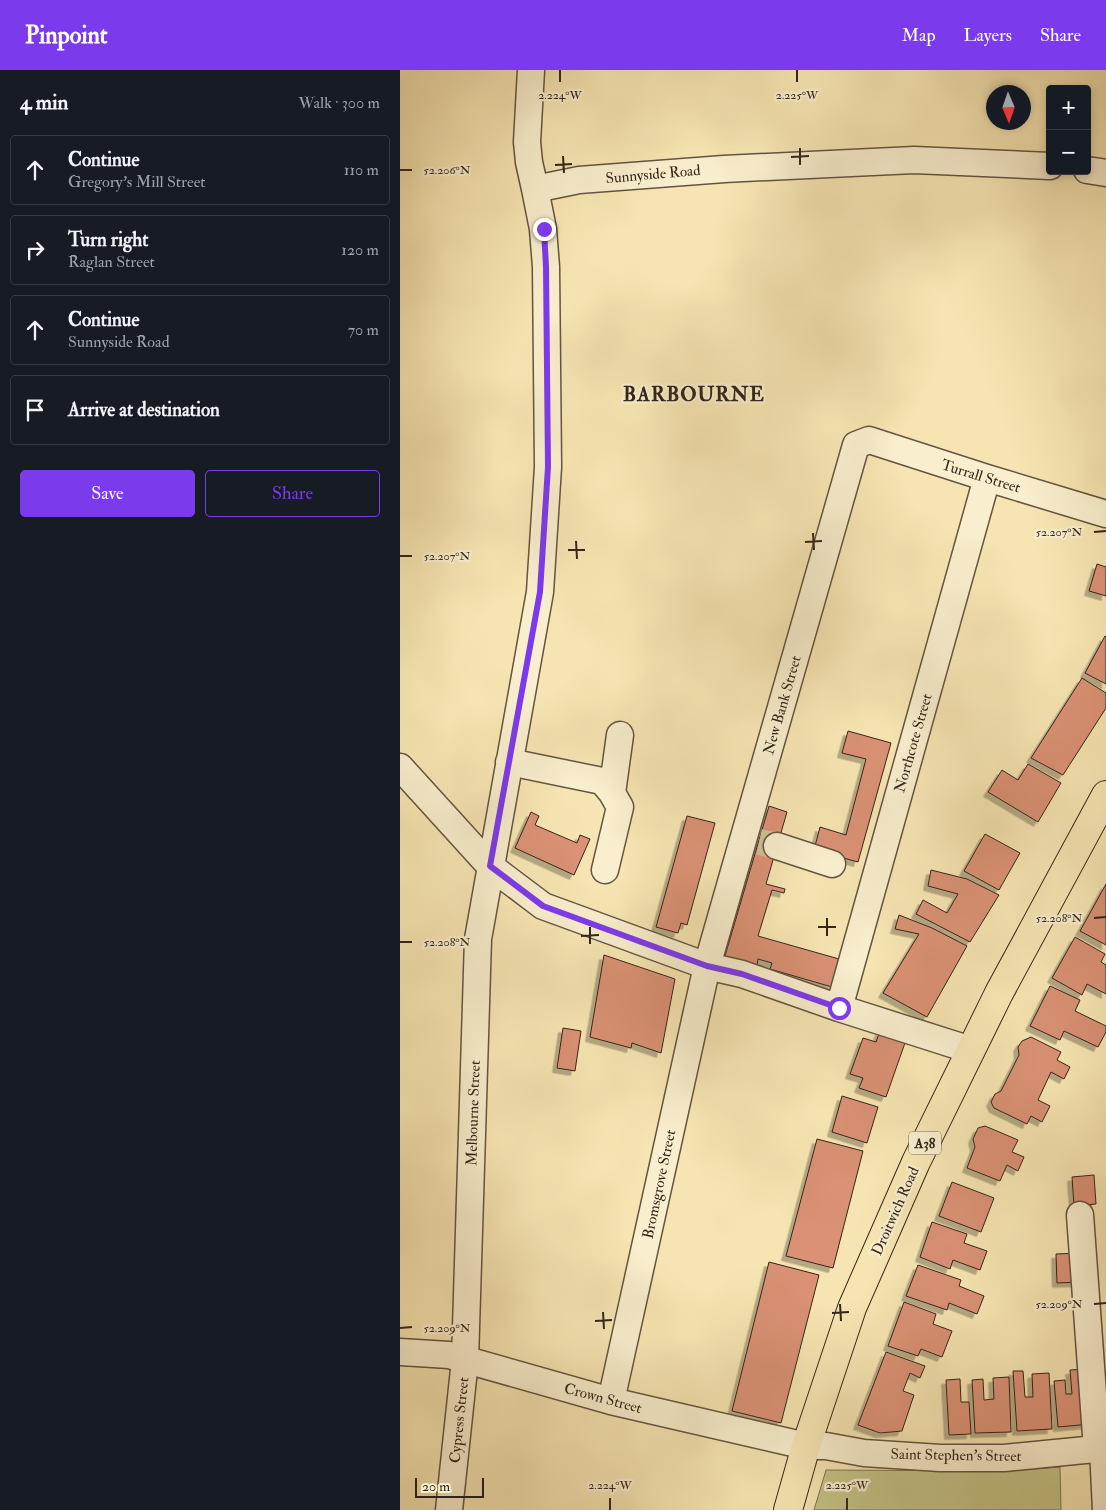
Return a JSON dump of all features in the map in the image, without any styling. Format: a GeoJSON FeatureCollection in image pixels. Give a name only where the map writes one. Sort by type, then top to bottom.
{"type":"FeatureCollection","features":[{"type":"Feature","properties":{"kind":"main road","name":"Droitwich Road"},"geometry":{"type":"LineString","coordinates":[[788,1510],[806,1446],[852,1308],[916,1162],[999,993],[1106,795]]}},
{"type":"Feature","properties":{"kind":"street"},"geometry":{"type":"LineString","coordinates":[[531,70],[527,142],[535,190]]}},
{"type":"Feature","properties":{"kind":"street","name":"Sunnyside Road"},"geometry":{"type":"LineString","coordinates":[[535,190],[578,180],[695,171],[914,160],[1046,166]]}},
{"type":"Feature","properties":{"kind":"street"},"geometry":{"type":"LineString","coordinates":[[1091,170],[1106,172]]}},
{"type":"Feature","properties":{"kind":"street","name":"Melbourne Street"},"geometry":{"type":"LineString","coordinates":[[465,1360],[478,939],[540,592],[548,467],[546,267],[544,229],[535,190]]}},
{"type":"Feature","properties":{"kind":"street","name":"Turrall Street"},"geometry":{"type":"LineString","coordinates":[[856,445],[869,440],[1106,514]]}},
{"type":"Feature","properties":{"kind":"street","name":"New Bank Street"},"geometry":{"type":"LineString","coordinates":[[707,966],[760,842],[856,445]]}},
{"type":"Feature","properties":{"kind":"street","name":"Northcote Street"},"geometry":{"type":"LineString","coordinates":[[839,1008],[987,478]]}},
{"type":"Feature","properties":{"kind":"street"},"geometry":{"type":"LineString","coordinates":[[612,793],[620,735]]}},
{"type":"Feature","properties":{"kind":"street"},"geometry":{"type":"LineString","coordinates":[[509,762],[602,781],[620,807],[605,870]]}},
{"type":"Feature","properties":{"kind":"street"},"geometry":{"type":"LineString","coordinates":[[400,767],[490,866],[543,906],[707,966],[742,974],[839,1008],[971,1050]]}},
{"type":"Feature","properties":{"kind":"street"},"geometry":{"type":"LineString","coordinates":[[760,842],[832,864]]}},
{"type":"Feature","properties":{"kind":"street","name":"Bromsgrove Street"},"geometry":{"type":"LineString","coordinates":[[611,1401],[707,966]]}},
{"type":"Feature","properties":{"kind":"street"},"geometry":{"type":"LineString","coordinates":[[1080,1215],[1106,1510]]}},
{"type":"Feature","properties":{"kind":"street","name":"Crown Street"},"geometry":{"type":"LineString","coordinates":[[400,1352],[449,1356],[611,1401],[695,1412],[806,1446]]}},
{"type":"Feature","properties":{"kind":"street","name":"Cypress Street"},"geometry":{"type":"LineString","coordinates":[[449,1510],[465,1360]]}},
{"type":"Feature","properties":{"kind":"street","name":"Saint Stephen's Street"},"geometry":{"type":"LineString","coordinates":[[806,1446],[826,1446],[864,1453],[940,1458],[1004,1458],[1102,1449]]}},
{"type":"Feature","properties":{"kind":"shaded area"},"geometry":{"type":"Polygon","coordinates":[[[1060,1467],[1061,1510],[814,1510],[826,1470],[1006,1471],[1060,1467]]]}},
{"type":"Feature","properties":{"kind":"building"},"geometry":{"type":"Polygon","coordinates":[[[1097,564],[1106,567],[1106,596],[1089,591],[1097,564]]]}},
{"type":"Feature","properties":{"kind":"building"},"geometry":{"type":"Polygon","coordinates":[[[1106,637],[1106,684],[1085,673],[1106,637]]]}},
{"type":"Feature","properties":{"kind":"building"},"geometry":{"type":"Polygon","coordinates":[[[1082,678],[1106,693],[1106,708],[1063,775],[1031,758],[1082,678]]]}},
{"type":"Feature","properties":{"kind":"building"},"geometry":{"type":"Polygon","coordinates":[[[848,731],[891,743],[858,862],[814,850],[820,827],[846,835],[866,759],[842,753],[848,731]]]}},
{"type":"Feature","properties":{"kind":"building"},"geometry":{"type":"Polygon","coordinates":[[[1028,764],[1061,783],[1038,822],[988,792],[1002,770],[1018,780],[1028,764]]]}},
{"type":"Feature","properties":{"kind":"building"},"geometry":{"type":"Polygon","coordinates":[[[769,806],[787,812],[766,884],[785,889],[784,893],[772,890],[758,936],[839,959],[832,987],[770,969],[772,963],[758,959],[757,965],[725,956],[769,806]]]}},
{"type":"Feature","properties":{"kind":"building"},"geometry":{"type":"Polygon","coordinates":[[[531,812],[539,816],[535,825],[577,843],[580,835],[590,839],[574,875],[515,848],[531,812]]]}},
{"type":"Feature","properties":{"kind":"building"},"geometry":{"type":"Polygon","coordinates":[[[687,816],[715,823],[687,925],[681,923],[678,933],[656,927],[687,816]]]}},
{"type":"Feature","properties":{"kind":"building"},"geometry":{"type":"Polygon","coordinates":[[[985,834],[1020,853],[999,890],[964,871],[985,834]]]}},
{"type":"Feature","properties":{"kind":"building"},"geometry":{"type":"Polygon","coordinates":[[[931,870],[967,879],[999,895],[970,942],[916,914],[923,900],[947,913],[958,894],[928,886],[931,870]]]}},
{"type":"Feature","properties":{"kind":"building"},"geometry":{"type":"Polygon","coordinates":[[[1106,884],[1106,945],[1080,931],[1106,884]]]}},
{"type":"Feature","properties":{"kind":"building"},"geometry":{"type":"Polygon","coordinates":[[[899,915],[932,928],[967,946],[927,1017],[883,993],[919,934],[895,929],[899,915]]]}},
{"type":"Feature","properties":{"kind":"building"},"geometry":{"type":"Polygon","coordinates":[[[1075,937],[1105,954],[1101,962],[1106,965],[1106,994],[1087,984],[1082,995],[1052,978],[1075,937]]]}},
{"type":"Feature","properties":{"kind":"building"},"geometry":{"type":"Polygon","coordinates":[[[604,955],[675,979],[661,1053],[632,1043],[631,1048],[590,1037],[604,955]]]}},
{"type":"Feature","properties":{"kind":"building"},"geometry":{"type":"Polygon","coordinates":[[[1050,986],[1080,1000],[1075,1011],[1106,1026],[1106,1032],[1098,1047],[1064,1031],[1060,1040],[1030,1026],[1050,986]]]}},
{"type":"Feature","properties":{"kind":"building"},"geometry":{"type":"Polygon","coordinates":[[[563,1028],[581,1031],[575,1071],[557,1068],[563,1028]]]}},
{"type":"Feature","properties":{"kind":"building"},"geometry":{"type":"Polygon","coordinates":[[[880,1031],[906,1040],[886,1097],[859,1088],[863,1078],[850,1074],[863,1038],[876,1042],[880,1031]]]}},
{"type":"Feature","properties":{"kind":"building"},"geometry":{"type":"Polygon","coordinates":[[[1031,1037],[1061,1052],[1057,1060],[1070,1067],[1064,1079],[1051,1072],[1038,1100],[1050,1106],[1042,1122],[1031,1116],[1027,1124],[994,1108],[991,1102],[995,1094],[1001,1091],[1019,1055],[1018,1047],[1022,1041],[1031,1037]]]}},
{"type":"Feature","properties":{"kind":"building"},"geometry":{"type":"Polygon","coordinates":[[[842,1096],[878,1107],[867,1143],[832,1132],[842,1096]]]}},
{"type":"Feature","properties":{"kind":"building"},"geometry":{"type":"Polygon","coordinates":[[[985,1126],[1018,1140],[1012,1152],[1024,1157],[1018,1171],[1007,1165],[1000,1181],[967,1168],[975,1147],[973,1139],[978,1128],[985,1126]]]}},
{"type":"Feature","properties":{"kind":"building"},"geometry":{"type":"Polygon","coordinates":[[[817,1139],[863,1151],[833,1268],[786,1256],[817,1139]]]}},
{"type":"Feature","properties":{"kind":"building"},"geometry":{"type":"Polygon","coordinates":[[[1094,1175],[1096,1204],[1074,1206],[1072,1177],[1094,1175]]]}},
{"type":"Feature","properties":{"kind":"building"},"geometry":{"type":"Polygon","coordinates":[[[952,1182],[994,1198],[981,1232],[939,1216],[952,1182]]]}},
{"type":"Feature","properties":{"kind":"building"},"geometry":{"type":"Polygon","coordinates":[[[932,1222],[967,1234],[964,1243],[987,1251],[980,1270],[953,1260],[950,1269],[920,1257],[932,1222]]]}},
{"type":"Feature","properties":{"kind":"building"},"geometry":{"type":"Polygon","coordinates":[[[1079,1253],[1081,1282],[1057,1283],[1056,1254],[1079,1253]]]}},
{"type":"Feature","properties":{"kind":"building"},"geometry":{"type":"Polygon","coordinates":[[[769,1262],[819,1275],[781,1423],[732,1411],[769,1262]]]}},
{"type":"Feature","properties":{"kind":"building"},"geometry":{"type":"Polygon","coordinates":[[[918,1265],[961,1280],[959,1286],[984,1296],[977,1314],[949,1303],[947,1310],[906,1296],[918,1265]]]}},
{"type":"Feature","properties":{"kind":"building"},"geometry":{"type":"Polygon","coordinates":[[[904,1302],[936,1314],[933,1324],[952,1331],[942,1357],[921,1349],[918,1356],[888,1346],[904,1302]]]}},
{"type":"Feature","properties":{"kind":"building"},"geometry":{"type":"Polygon","coordinates":[[[886,1352],[925,1366],[920,1378],[910,1373],[903,1391],[914,1395],[902,1431],[880,1433],[858,1425],[886,1352]]]}},
{"type":"Feature","properties":{"kind":"building"},"geometry":{"type":"Polygon","coordinates":[[[1087,1369],[1091,1424],[1058,1427],[1054,1381],[1065,1380],[1066,1394],[1072,1394],[1070,1370],[1087,1369]]]}},
{"type":"Feature","properties":{"kind":"building"},"geometry":{"type":"Polygon","coordinates":[[[1013,1371],[1023,1371],[1025,1397],[1033,1397],[1032,1374],[1049,1373],[1052,1429],[1017,1431],[1013,1371]]]}},
{"type":"Feature","properties":{"kind":"building"},"geometry":{"type":"Polygon","coordinates":[[[1009,1377],[1011,1432],[975,1433],[972,1380],[983,1379],[984,1400],[994,1399],[993,1378],[1009,1377]]]}},
{"type":"Feature","properties":{"kind":"building"},"geometry":{"type":"Polygon","coordinates":[[[960,1379],[961,1402],[969,1402],[971,1434],[949,1435],[946,1380],[960,1379]]]}},
{"type":"Feature","properties":{"kind":"tunnel"},"geometry":{"type":"LineString","coordinates":[[759,842],[777,846]]}},
{"type":"Feature","properties":{"kind":"district","name":"BARBOURNE"},"geometry":{"type":"Point","coordinates":[694,394]}},
{"type":"Feature","properties":{"kind":"route"},"geometry":{"type":"LineString","coordinates":[[544,229],[548,467],[540,592],[490,866],[543,906],[707,966],[742,974],[839,1008]]}}]}
